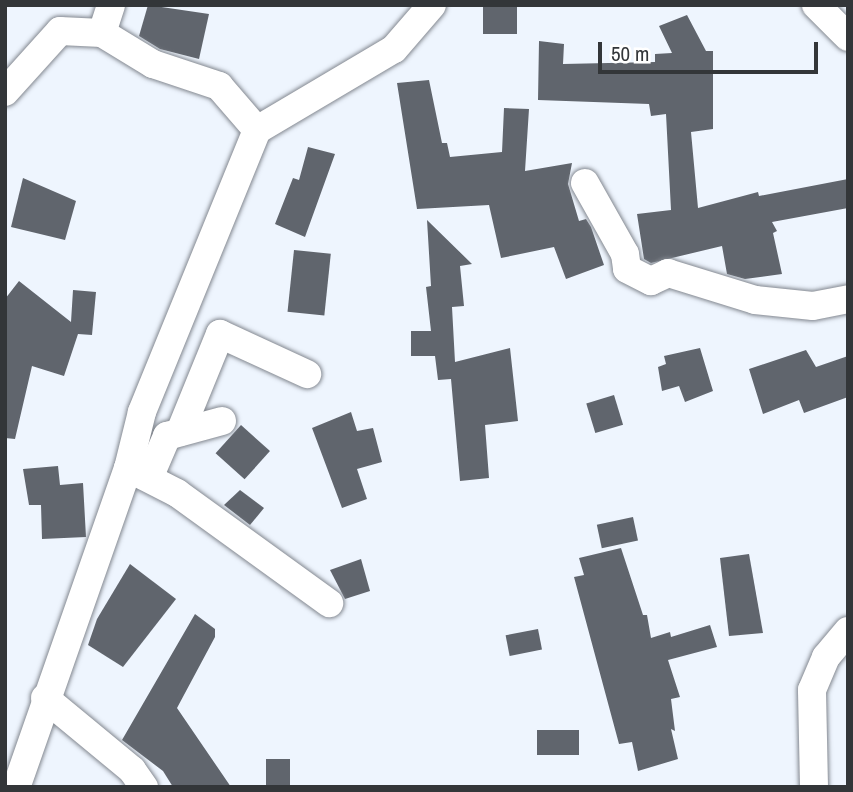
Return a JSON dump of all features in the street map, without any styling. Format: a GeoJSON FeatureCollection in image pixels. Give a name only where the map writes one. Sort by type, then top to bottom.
{"type":"FeatureCollection","features":[{"type":"Feature","properties":{"kind":"street"},"geometry":{"type":"LineString","coordinates":[[102,33],[111,5]]}},
{"type":"Feature","properties":{"kind":"street"},"geometry":{"type":"LineString","coordinates":[[138,473],[142,412],[257,130],[394,50],[432,5]]}},
{"type":"Feature","properties":{"kind":"street"},"geometry":{"type":"LineString","coordinates":[[816,5],[848,37]]}},
{"type":"Feature","properties":{"kind":"street"},"geometry":{"type":"LineString","coordinates":[[5,92],[60,31],[102,33],[153,64],[219,86],[257,130]]}},
{"type":"Feature","properties":{"kind":"street"},"geometry":{"type":"LineString","coordinates":[[585,183],[625,254],[627,270],[651,281],[668,273],[755,300],[813,306],[848,299]]}},
{"type":"Feature","properties":{"kind":"street"},"geometry":{"type":"LineString","coordinates":[[180,432],[220,334],[307,374]]}},
{"type":"Feature","properties":{"kind":"street"},"geometry":{"type":"LineString","coordinates":[[16,787],[15,756],[45,698],[138,473],[167,436],[222,421]]}},
{"type":"Feature","properties":{"kind":"street"},"geometry":{"type":"LineString","coordinates":[[138,473],[227,528],[284,575],[329,603]]}},
{"type":"Feature","properties":{"kind":"street"},"geometry":{"type":"LineString","coordinates":[[814,787],[812,690],[826,657],[848,631]]}},
{"type":"Feature","properties":{"kind":"street"},"geometry":{"type":"LineString","coordinates":[[45,698],[132,770],[144,787]]}},
{"type":"Feature","properties":{"kind":"building"},"geometry":{"type":"Polygon","coordinates":[[[148,5],[209,14],[199,59],[160,49],[139,36],[148,5]]]}},
{"type":"Feature","properties":{"kind":"building"},"geometry":{"type":"Polygon","coordinates":[[[483,5],[517,5],[517,34],[483,34],[483,5]]]}},
{"type":"Feature","properties":{"kind":"building"},"geometry":{"type":"Polygon","coordinates":[[[687,15],[706,51],[713,51],[713,129],[691,132],[698,208],[758,192],[759,196],[848,179],[848,208],[772,222],[777,231],[773,233],[782,274],[745,279],[727,274],[722,246],[651,263],[644,259],[637,214],[671,210],[666,114],[651,116],[649,104],[538,100],[539,41],[564,44],[563,64],[655,62],[655,54],[672,53],[659,26],[687,15]]]}},
{"type":"Feature","properties":{"kind":"building"},"geometry":{"type":"Polygon","coordinates":[[[429,80],[442,143],[447,143],[450,157],[502,152],[504,108],[529,109],[525,171],[572,163],[568,184],[579,221],[586,219],[591,227],[604,265],[566,279],[554,247],[501,258],[489,205],[417,209],[397,83],[429,80]]]}},
{"type":"Feature","properties":{"kind":"building"},"geometry":{"type":"Polygon","coordinates":[[[308,147],[335,154],[305,237],[275,224],[293,178],[299,180],[308,147]]]}},
{"type":"Feature","properties":{"kind":"building"},"geometry":{"type":"Polygon","coordinates":[[[23,178],[76,201],[65,240],[11,227],[23,178]]]}},
{"type":"Feature","properties":{"kind":"building"},"geometry":{"type":"Polygon","coordinates":[[[427,220],[472,264],[460,266],[464,306],[452,307],[455,362],[510,348],[518,421],[485,425],[489,478],[460,481],[451,379],[438,380],[435,356],[411,356],[411,331],[431,331],[426,287],[431,286],[427,220]]]}},
{"type":"Feature","properties":{"kind":"building"},"geometry":{"type":"Polygon","coordinates":[[[294,250],[331,254],[324,316],[288,312],[294,250]]]}},
{"type":"Feature","properties":{"kind":"building"},"geometry":{"type":"Polygon","coordinates":[[[19,281],[71,322],[73,290],[96,292],[92,335],[78,334],[64,376],[32,366],[15,439],[5,438],[5,299],[19,281]]]}},
{"type":"Feature","properties":{"kind":"building"},"geometry":{"type":"Polygon","coordinates":[[[700,348],[713,391],[685,402],[679,386],[662,391],[658,367],[666,364],[664,356],[700,348]]]}},
{"type":"Feature","properties":{"kind":"building"},"geometry":{"type":"Polygon","coordinates":[[[806,350],[816,367],[848,356],[848,397],[804,413],[799,400],[763,414],[749,369],[806,350]]]}},
{"type":"Feature","properties":{"kind":"building"},"geometry":{"type":"Polygon","coordinates":[[[614,395],[623,425],[595,433],[586,403],[614,395]]]}},
{"type":"Feature","properties":{"kind":"building"},"geometry":{"type":"Polygon","coordinates":[[[351,412],[357,431],[373,428],[382,462],[357,469],[367,499],[342,508],[312,428],[351,412]]]}},
{"type":"Feature","properties":{"kind":"building"},"geometry":{"type":"Polygon","coordinates":[[[241,425],[270,451],[245,479],[216,453],[241,425]]]}},
{"type":"Feature","properties":{"kind":"building"},"geometry":{"type":"Polygon","coordinates":[[[58,466],[60,485],[83,483],[86,537],[42,539],[41,505],[29,505],[23,469],[58,466]]]}},
{"type":"Feature","properties":{"kind":"building"},"geometry":{"type":"Polygon","coordinates":[[[240,490],[264,508],[250,525],[224,505],[240,490]]]}},
{"type":"Feature","properties":{"kind":"building"},"geometry":{"type":"Polygon","coordinates":[[[633,517],[638,540],[602,548],[597,525],[633,517]]]}},
{"type":"Feature","properties":{"kind":"building"},"geometry":{"type":"Polygon","coordinates":[[[621,548],[643,615],[647,615],[651,638],[670,632],[671,637],[710,625],[717,647],[668,660],[680,697],[671,699],[675,731],[671,729],[678,759],[638,771],[632,742],[619,744],[574,577],[584,575],[579,558],[621,548]]]}},
{"type":"Feature","properties":{"kind":"building"},"geometry":{"type":"Polygon","coordinates":[[[749,554],[763,633],[729,636],[720,558],[749,554]]]}},
{"type":"Feature","properties":{"kind":"building"},"geometry":{"type":"Polygon","coordinates":[[[361,559],[370,591],[345,599],[330,570],[361,559]]]}},
{"type":"Feature","properties":{"kind":"building"},"geometry":{"type":"Polygon","coordinates":[[[130,564],[176,599],[123,667],[88,645],[97,619],[130,564]]]}},
{"type":"Feature","properties":{"kind":"building"},"geometry":{"type":"Polygon","coordinates":[[[195,614],[215,629],[215,637],[177,708],[231,787],[173,787],[163,771],[122,740],[195,614]]]}},
{"type":"Feature","properties":{"kind":"building"},"geometry":{"type":"Polygon","coordinates":[[[538,629],[542,650],[510,656],[506,635],[538,629]]]}},
{"type":"Feature","properties":{"kind":"building"},"geometry":{"type":"Polygon","coordinates":[[[537,730],[579,730],[579,755],[537,755],[537,730]]]}},
{"type":"Feature","properties":{"kind":"building"},"geometry":{"type":"Polygon","coordinates":[[[266,759],[290,759],[290,787],[266,787],[266,759]]]}}]}
